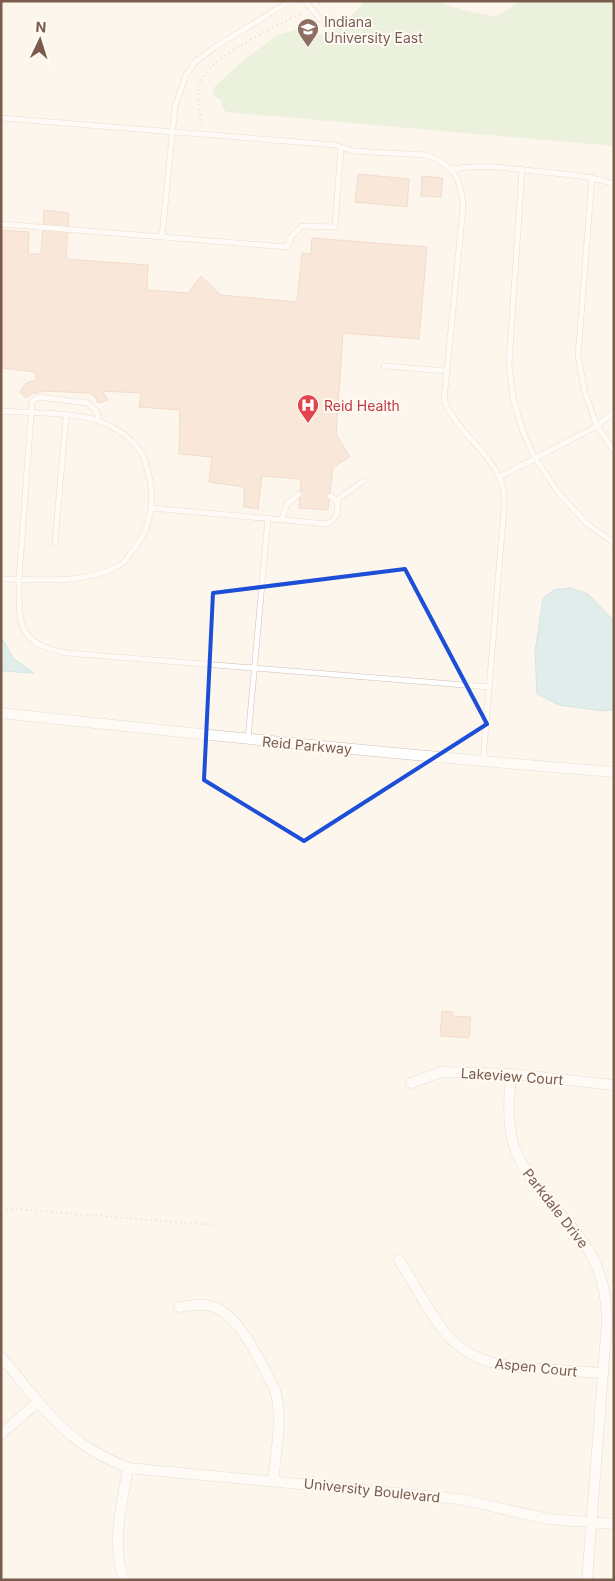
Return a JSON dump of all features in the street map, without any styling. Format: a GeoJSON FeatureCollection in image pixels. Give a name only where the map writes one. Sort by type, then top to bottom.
{"type":"FeatureCollection","features":[{"type":"Feature","properties":{"kind":"street","name":"Reid Parkway"},"geometry":{"type":"LineString","coordinates":[[1,713],[248,740],[614,772]]}},
{"type":"Feature","properties":{"kind":"street","name":"Lakeview Court"},"geometry":{"type":"LineString","coordinates":[[411,1083],[442,1072],[511,1074],[614,1085]]}},
{"type":"Feature","properties":{"kind":"street","name":"Parkdale Drive"},"geometry":{"type":"LineString","coordinates":[[511,1074],[508,1111],[514,1146],[531,1179],[583,1241],[594,1258],[600,1272],[607,1302],[587,1580]]}},
{"type":"Feature","properties":{"kind":"street","name":"Aspen Court"},"geometry":{"type":"LineString","coordinates":[[399,1260],[445,1332],[469,1354],[500,1365],[603,1373]]}},
{"type":"Feature","properties":{"kind":"street"},"geometry":{"type":"LineString","coordinates":[[179,1306],[207,1305],[233,1320],[242,1330],[275,1390],[278,1399],[278,1420],[273,1481]]}},
{"type":"Feature","properties":{"kind":"street"},"geometry":{"type":"LineString","coordinates":[[1,1356],[26,1384],[38,1402],[72,1436],[112,1461],[128,1468],[118,1529],[124,1580]]}},
{"type":"Feature","properties":{"kind":"street"},"geometry":{"type":"LineString","coordinates":[[1,1434],[38,1402]]}},
{"type":"Feature","properties":{"kind":"street","name":"University Boulevard"},"geometry":{"type":"LineString","coordinates":[[128,1468],[459,1499],[548,1519],[614,1524]]}},
{"type":"Feature","properties":{"kind":"lane"},"geometry":{"type":"LineString","coordinates":[[162,236],[171,132],[175,107],[186,75],[194,62],[215,47],[290,1]]}},
{"type":"Feature","properties":{"kind":"lane"},"geometry":{"type":"LineString","coordinates":[[304,1],[320,19]]}},
{"type":"Feature","properties":{"kind":"lane"},"geometry":{"type":"LineString","coordinates":[[1,118],[341,147],[353,151],[426,155],[437,158],[452,169],[459,182],[463,208],[444,400],[448,412],[456,423],[491,463],[504,492],[483,762]]}},
{"type":"Feature","properties":{"kind":"lane"},"geometry":{"type":"LineString","coordinates":[[1,224],[287,247],[296,231],[302,226],[335,227],[341,147]]}},
{"type":"Feature","properties":{"kind":"lane"},"geometry":{"type":"LineString","coordinates":[[452,169],[465,166],[486,166],[592,177],[614,184]]}},
{"type":"Feature","properties":{"kind":"lane"},"geometry":{"type":"LineString","coordinates":[[522,170],[509,364],[516,407],[523,432],[535,458],[558,492],[586,523],[614,543]]}},
{"type":"Feature","properties":{"kind":"lane"},"geometry":{"type":"LineString","coordinates":[[592,177],[578,356],[585,393],[597,426],[614,451]]}},
{"type":"Feature","properties":{"kind":"lane"},"geometry":{"type":"LineString","coordinates":[[384,366],[446,371]]}},
{"type":"Feature","properties":{"kind":"lane"},"geometry":{"type":"LineString","coordinates":[[99,421],[96,412],[88,403],[38,397],[32,402],[19,579],[20,623],[27,634],[38,644],[52,650],[489,687]]}},
{"type":"Feature","properties":{"kind":"lane"},"geometry":{"type":"LineString","coordinates":[[1,411],[66,416],[99,421],[127,436],[142,453],[150,476],[152,490],[148,524],[140,543],[122,564],[101,574],[76,579],[1,579]]}},
{"type":"Feature","properties":{"kind":"lane"},"geometry":{"type":"LineString","coordinates":[[499,478],[597,426],[614,412]]}},
{"type":"Feature","properties":{"kind":"lane"},"geometry":{"type":"LineString","coordinates":[[55,542],[66,416]]}},
{"type":"Feature","properties":{"kind":"lane"},"geometry":{"type":"LineString","coordinates":[[337,500],[363,481]]}},
{"type":"Feature","properties":{"kind":"lane"},"geometry":{"type":"LineString","coordinates":[[282,519],[287,504],[299,494]]}},
{"type":"Feature","properties":{"kind":"lane"},"geometry":{"type":"LineString","coordinates":[[151,508],[327,524],[335,519],[339,510],[337,500],[330,496]]}},
{"type":"Feature","properties":{"kind":"lane"},"geometry":{"type":"LineString","coordinates":[[248,740],[268,518]]}},
{"type":"Feature","properties":{"kind":"path"},"geometry":{"type":"LineString","coordinates":[[204,135],[198,93],[200,81],[206,71],[223,56],[323,1]]}},
{"type":"Feature","properties":{"kind":"path"},"geometry":{"type":"LineString","coordinates":[[1,1208],[215,1225]]}},
{"type":"Feature","properties":{"kind":"highlighted area"},"geometry":{"type":"Polygon","coordinates":[[[405,569],[487,724],[304,841],[204,780],[213,593],[405,569]]]}},
{"type":"Feature","properties":{"kind":"green space","name":"Indiana University East"},"geometry":{"type":"Polygon","coordinates":[[[365,1],[435,1],[496,17],[520,1],[614,1],[614,146],[226,112],[221,100],[212,95],[215,86],[246,58],[278,35],[297,29],[307,37],[326,33],[340,26],[365,1]]]}},
{"type":"Feature","properties":{"kind":"water"},"geometry":{"type":"Polygon","coordinates":[[[571,588],[588,594],[614,621],[614,710],[602,711],[559,705],[537,694],[535,651],[543,598],[554,590],[571,588]]]}},
{"type":"Feature","properties":{"kind":"water"},"geometry":{"type":"Polygon","coordinates":[[[1,636],[13,658],[34,673],[1,671],[1,636]]]}},
{"type":"Feature","properties":{"kind":"building"},"geometry":{"type":"Polygon","coordinates":[[[358,174],[409,179],[407,207],[355,202],[358,174]]]}},
{"type":"Feature","properties":{"kind":"building"},"geometry":{"type":"Polygon","coordinates":[[[422,176],[443,178],[441,197],[421,196],[422,176]]]}},
{"type":"Feature","properties":{"kind":"building"},"geometry":{"type":"Polygon","coordinates":[[[44,210],[69,213],[66,259],[148,265],[147,290],[188,293],[201,276],[221,295],[297,302],[302,253],[311,254],[312,238],[427,247],[419,339],[343,333],[336,434],[350,457],[333,467],[328,510],[299,508],[301,479],[262,476],[258,509],[244,507],[244,487],[209,482],[212,457],[179,454],[180,410],[139,407],[141,393],[102,391],[108,400],[98,403],[95,396],[89,393],[44,391],[34,393],[26,398],[20,392],[26,383],[36,380],[36,372],[1,368],[1,230],[29,232],[28,254],[41,254],[44,210]]]}},
{"type":"Feature","properties":{"kind":"building"},"geometry":{"type":"Polygon","coordinates":[[[442,1011],[453,1012],[453,1016],[471,1017],[469,1038],[440,1036],[442,1011]]]}},
{"type":"Feature","properties":{"kind":"place","name":"Indiana University East"},"geometry":{"type":"Point","coordinates":[308,48]}},
{"type":"Feature","properties":{"kind":"place","name":"Reid Health"},"geometry":{"type":"Point","coordinates":[308,424]}}]}
